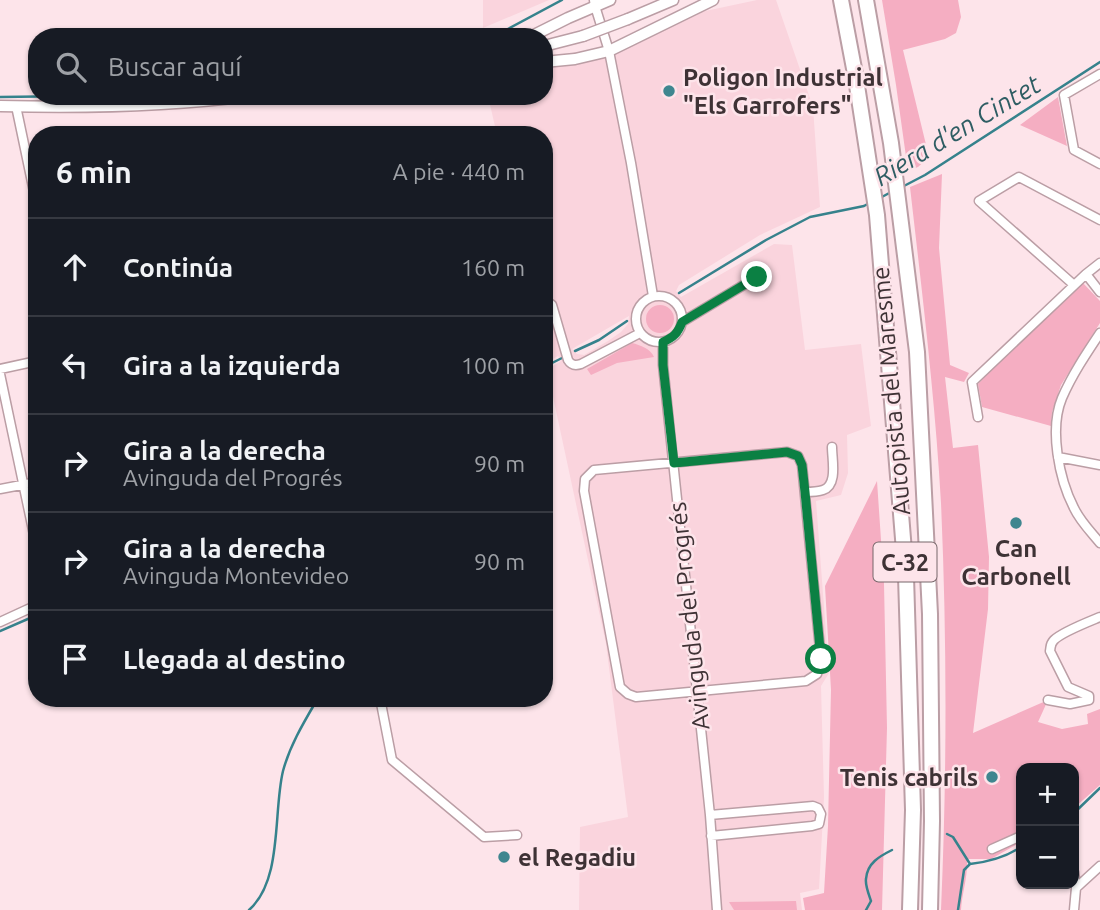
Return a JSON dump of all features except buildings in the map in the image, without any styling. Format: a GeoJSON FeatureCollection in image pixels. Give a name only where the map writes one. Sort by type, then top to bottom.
{"type":"FeatureCollection","features":[{"type":"Feature","properties":{"kind":"highway","name":"Autopista del Maresme"},"geometry":{"type":"LineString","coordinates":[[841,0],[877,215],[906,576],[913,810],[910,910]]}},
{"type":"Feature","properties":{"kind":"highway","name":"Autopista del Maresme"},"geometry":{"type":"LineString","coordinates":[[866,0],[891,143],[917,352],[930,614],[930,910]]}},
{"type":"Feature","properties":{"kind":"street"},"geometry":{"type":"LineString","coordinates":[[547,28],[594,3],[610,0]]}},
{"type":"Feature","properties":{"kind":"street"},"geometry":{"type":"LineString","coordinates":[[553,44],[583,36],[673,0]]}},
{"type":"Feature","properties":{"kind":"street"},"geometry":{"type":"LineString","coordinates":[[553,61],[609,51],[713,0]]}},
{"type":"Feature","properties":{"kind":"street"},"geometry":{"type":"LineString","coordinates":[[594,3],[609,51],[653,296]]}},
{"type":"Feature","properties":{"kind":"street"},"geometry":{"type":"LineString","coordinates":[[1100,74],[1064,95],[1074,150],[1100,164]]}},
{"type":"Feature","properties":{"kind":"street"},"geometry":{"type":"LineString","coordinates":[[0,106],[125,105]]}},
{"type":"Feature","properties":{"kind":"street"},"geometry":{"type":"LineString","coordinates":[[16,106],[28,163]]}},
{"type":"Feature","properties":{"kind":"street"},"geometry":{"type":"LineString","coordinates":[[1074,285],[979,201],[1019,177],[1100,220]]}},
{"type":"Feature","properties":{"kind":"street"},"geometry":{"type":"LineString","coordinates":[[978,417],[972,382],[1100,263]]}},
{"type":"Feature","properties":{"kind":"street"},"geometry":{"type":"LineString","coordinates":[[1086,274],[1100,292]]}},
{"type":"Feature","properties":{"kind":"street"},"geometry":{"type":"LineString","coordinates":[[682,322],[757,277]]}},
{"type":"Feature","properties":{"kind":"street"},"geometry":{"type":"LineString","coordinates":[[664,296],[675,302],[681,310],[682,322],[674,337],[656,342],[639,333],[635,322],[636,312],[646,299],[664,296]]}},
{"type":"Feature","properties":{"kind":"street"},"geometry":{"type":"LineString","coordinates":[[553,308],[568,360],[578,366],[639,333]]}},
{"type":"Feature","properties":{"kind":"street"},"geometry":{"type":"LineString","coordinates":[[1100,333],[1061,400],[1056,426],[1058,457],[1066,491],[1075,511],[1100,543]]}},
{"type":"Feature","properties":{"kind":"street","name":"Avinguda del Progrés"},"geometry":{"type":"LineString","coordinates":[[663,342],[663,365],[710,815],[717,910]]}},
{"type":"Feature","properties":{"kind":"street"},"geometry":{"type":"LineString","coordinates":[[0,369],[28,362]]}},
{"type":"Feature","properties":{"kind":"street"},"geometry":{"type":"LineString","coordinates":[[0,374],[28,504]]}},
{"type":"Feature","properties":{"kind":"street"},"geometry":{"type":"LineString","coordinates":[[805,492],[823,490],[829,486],[832,480],[832,447]]}},
{"type":"Feature","properties":{"kind":"street"},"geometry":{"type":"LineString","coordinates":[[787,452],[798,456],[802,465],[805,492],[821,659],[817,674],[806,681],[636,697],[620,687],[584,491],[585,478],[594,470],[787,452]]}},
{"type":"Feature","properties":{"kind":"street"},"geometry":{"type":"LineString","coordinates":[[1058,457],[1100,465]]}},
{"type":"Feature","properties":{"kind":"street"},"geometry":{"type":"LineString","coordinates":[[0,489],[28,483]]}},
{"type":"Feature","properties":{"kind":"street"},"geometry":{"type":"LineString","coordinates":[[0,622],[28,609]]}},
{"type":"Feature","properties":{"kind":"street"},"geometry":{"type":"LineString","coordinates":[[1048,700],[1070,704],[1089,700],[1086,694],[1068,687],[1050,651],[1054,640],[1100,617]]}},
{"type":"Feature","properties":{"kind":"street"},"geometry":{"type":"LineString","coordinates":[[382,707],[392,760],[484,837],[517,835]]}},
{"type":"Feature","properties":{"kind":"street"},"geometry":{"type":"LineString","coordinates":[[710,815],[813,806],[818,808],[821,814],[819,824],[812,826],[711,836]]}},
{"type":"Feature","properties":{"kind":"street"},"geometry":{"type":"LineString","coordinates":[[992,849],[1016,838]]}},
{"type":"Feature","properties":{"kind":"street"},"geometry":{"type":"LineString","coordinates":[[1079,885],[1100,866]]}},
{"type":"Feature","properties":{"kind":"street"},"geometry":{"type":"LineString","coordinates":[[1074,910],[1076,889]]}},
{"type":"Feature","properties":{"kind":"street"},"geometry":{"type":"LineString","coordinates":[[716,890],[725,910]]}},
{"type":"Feature","properties":{"kind":"shaded area"},"geometry":{"type":"Polygon","coordinates":[[[483,0],[549,0],[483,28],[483,0]]]}},
{"type":"Feature","properties":{"kind":"shaded area"},"geometry":{"type":"Polygon","coordinates":[[[757,0],[776,0],[813,107],[820,207],[760,235],[679,285],[676,291],[681,297],[774,244],[792,245],[805,350],[861,344],[871,426],[847,435],[848,473],[841,495],[816,501],[829,673],[821,686],[824,797],[819,889],[800,893],[802,910],[579,910],[580,827],[628,817],[606,644],[553,397],[553,366],[561,361],[558,356],[553,359],[553,126],[495,126],[490,105],[553,105],[553,56],[599,49],[696,13],[757,0]],[[629,316],[572,349],[577,354],[584,355],[621,332],[628,324],[629,316]]]}},
{"type":"Feature","properties":{"kind":"shaded area"},"geometry":{"type":"Polygon","coordinates":[[[882,0],[958,0],[961,17],[956,33],[945,39],[903,50],[929,157],[918,167],[908,171],[896,85],[882,0]]]}},
{"type":"Feature","properties":{"kind":"shaded area"},"geometry":{"type":"Polygon","coordinates":[[[1058,97],[1067,146],[1020,125],[1058,97]]]}},
{"type":"Feature","properties":{"kind":"shaded area"},"geometry":{"type":"Polygon","coordinates":[[[942,174],[939,248],[950,365],[969,373],[964,382],[945,377],[953,448],[978,445],[989,557],[988,609],[973,733],[1048,700],[1038,722],[1062,729],[1088,724],[1087,714],[1100,709],[1100,785],[1079,804],[1079,763],[1016,763],[1016,845],[991,859],[967,859],[961,910],[941,910],[945,706],[941,503],[932,384],[910,187],[942,174]]]}},
{"type":"Feature","properties":{"kind":"shaded area"},"geometry":{"type":"Polygon","coordinates":[[[1083,283],[1100,301],[1100,323],[1061,385],[1052,412],[1051,426],[982,407],[978,384],[1013,347],[1083,283]]]}},
{"type":"Feature","properties":{"kind":"shaded area"},"geometry":{"type":"Polygon","coordinates":[[[660,305],[670,309],[674,319],[670,329],[660,333],[650,329],[646,319],[650,309],[660,305]]]}},
{"type":"Feature","properties":{"kind":"shaded area"},"geometry":{"type":"Polygon","coordinates":[[[632,343],[642,346],[654,357],[617,363],[591,375],[587,369],[632,343]]]}},
{"type":"Feature","properties":{"kind":"shaded area"},"geometry":{"type":"Polygon","coordinates":[[[877,481],[884,584],[887,728],[882,910],[805,910],[803,898],[824,893],[831,690],[825,586],[877,481]]]}},
{"type":"Feature","properties":{"kind":"shaded area"},"geometry":{"type":"Polygon","coordinates":[[[796,901],[797,910],[734,910],[729,902],[796,901]]]}},
{"type":"Feature","properties":{"kind":"waterway"},"geometry":{"type":"LineString","coordinates":[[510,28],[562,0]]}},
{"type":"Feature","properties":{"kind":"waterway","name":"Riera d'en Cintet"},"geometry":{"type":"LineString","coordinates":[[902,187],[925,175],[1100,62]]}},
{"type":"Feature","properties":{"kind":"waterway"},"geometry":{"type":"LineString","coordinates":[[0,97],[28,97]]}},
{"type":"Feature","properties":{"kind":"waterway","name":"Riera d'en Cintet"},"geometry":{"type":"LineString","coordinates":[[880,198],[893,191]]}},
{"type":"Feature","properties":{"kind":"waterway","name":"Riera d'en Cintet"},"geometry":{"type":"LineString","coordinates":[[679,293],[766,240],[810,217],[864,206],[871,202]]}},
{"type":"Feature","properties":{"kind":"waterway","name":"Riera d'en Cintet"},"geometry":{"type":"LineString","coordinates":[[575,351],[599,340],[627,321]]}},
{"type":"Feature","properties":{"kind":"waterway","name":"Riera d'en Cintet"},"geometry":{"type":"LineString","coordinates":[[553,362],[562,358]]}},
{"type":"Feature","properties":{"kind":"waterway","name":"Riera d'en Cintet"},"geometry":{"type":"LineString","coordinates":[[0,631],[28,619]]}},
{"type":"Feature","properties":{"kind":"waterway"},"geometry":{"type":"LineString","coordinates":[[249,910],[260,897],[272,864],[280,788],[286,761],[313,707]]}},
{"type":"Feature","properties":{"kind":"waterway"},"geometry":{"type":"LineString","coordinates":[[1079,808],[1100,788]]}},
{"type":"Feature","properties":{"kind":"waterway"},"geometry":{"type":"LineString","coordinates":[[947,834],[953,837],[970,864],[997,858],[1016,850]]}},
{"type":"Feature","properties":{"kind":"waterway"},"geometry":{"type":"LineString","coordinates":[[866,910],[871,901],[867,890],[867,873],[872,864],[892,850]]}},
{"type":"Feature","properties":{"kind":"waterway"},"geometry":{"type":"LineString","coordinates":[[958,910],[964,870],[970,864]]}},
{"type":"Feature","properties":{"kind":"place","name":"Poligon Industrial \"Els Garrofers\""},"geometry":{"type":"Point","coordinates":[669,91]}},
{"type":"Feature","properties":{"kind":"place","name":"Can Carbonell"},"geometry":{"type":"Point","coordinates":[1016,523]}},
{"type":"Feature","properties":{"kind":"place","name":"Tenis cabrils"},"geometry":{"type":"Point","coordinates":[992,777]}},
{"type":"Feature","properties":{"kind":"place","name":"el Regadiu"},"geometry":{"type":"Point","coordinates":[504,857]}},
{"type":"Feature","properties":{"kind":"route"},"geometry":{"type":"LineString","coordinates":[[757,277],[682,322],[674,337],[663,342],[674,463],[787,452],[798,456],[802,465],[821,659]]}}]}
